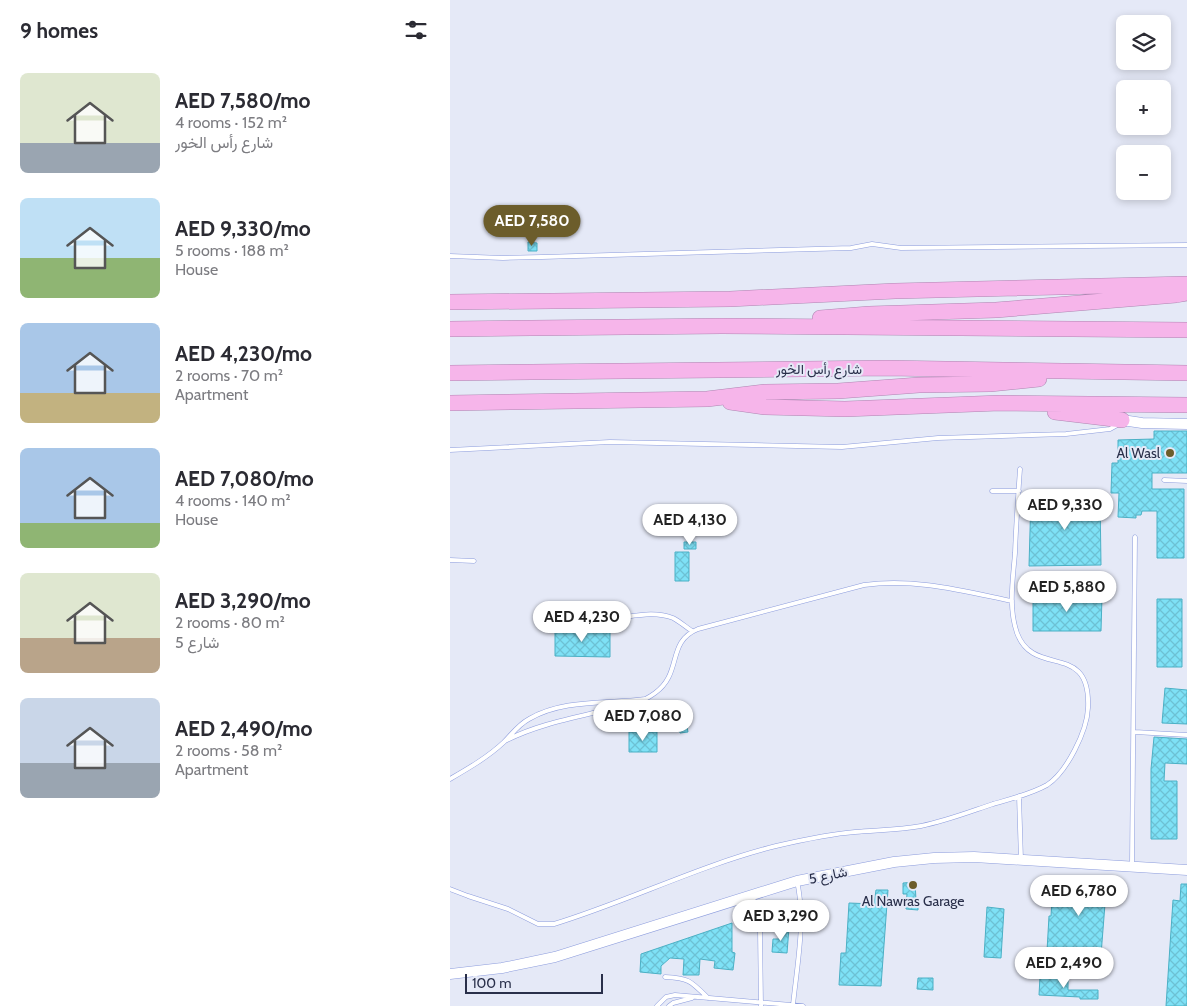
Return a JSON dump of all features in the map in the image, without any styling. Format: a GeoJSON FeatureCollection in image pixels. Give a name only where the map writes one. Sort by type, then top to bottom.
{"type":"FeatureCollection","features":[{"type":"Feature","properties":{"kind":"highway"},"geometry":{"type":"LineString","coordinates":[[450,302],[730,298],[895,291],[1187,284]]}},
{"type":"Feature","properties":{"kind":"highway"},"geometry":{"type":"LineString","coordinates":[[720,326],[869,314],[996,310],[1176,296],[1187,293]]}},
{"type":"Feature","properties":{"kind":"highway"},"geometry":{"type":"LineString","coordinates":[[450,329],[720,326],[1187,330]]}},
{"type":"Feature","properties":{"kind":"highway","name":"شارع رأس الخور"},"geometry":{"type":"LineString","coordinates":[[450,374],[887,368],[1187,373]]}},
{"type":"Feature","properties":{"kind":"highway"},"geometry":{"type":"LineString","coordinates":[[450,403],[706,399],[765,392],[838,391],[919,385],[990,384],[1105,372]]}},
{"type":"Feature","properties":{"kind":"highway"},"geometry":{"type":"LineString","coordinates":[[706,399],[765,407],[846,409],[1000,403],[1187,405]]}},
{"type":"Feature","properties":{"kind":"highway"},"geometry":{"type":"LineString","coordinates":[[954,405],[986,410],[1055,412],[1122,420]]}},
{"type":"Feature","properties":{"kind":"street"},"geometry":{"type":"LineString","coordinates":[[1122,420],[1142,423],[1187,424]]}},
{"type":"Feature","properties":{"kind":"street","name":"شارع 5"},"geometry":{"type":"LineString","coordinates":[[450,974],[502,968],[555,957],[797,881],[854,869],[910,861],[974,858],[1132,865],[1187,870]]}},
{"type":"Feature","properties":{"kind":"lane"},"geometry":{"type":"LineString","coordinates":[[450,256],[552,257],[851,248],[872,244],[901,248],[1187,245]]}},
{"type":"Feature","properties":{"kind":"lane"},"geometry":{"type":"LineString","coordinates":[[450,450],[610,442],[857,446],[932,438],[1081,433],[1113,428],[1122,420]]}},
{"type":"Feature","properties":{"kind":"lane"},"geometry":{"type":"LineString","coordinates":[[450,889],[508,909],[538,924],[554,924],[701,870],[756,852],[827,836],[905,829],[928,824],[1042,788],[1061,773],[1071,758],[1083,730],[1088,707],[1086,685],[1079,671],[1069,664],[1042,658],[1030,650],[1021,640],[1015,626],[1012,601],[1020,469]]}},
{"type":"Feature","properties":{"kind":"lane"},"geometry":{"type":"LineString","coordinates":[[1164,480],[1187,481]]}},
{"type":"Feature","properties":{"kind":"lane"},"geometry":{"type":"LineString","coordinates":[[992,491],[1019,491]]}},
{"type":"Feature","properties":{"kind":"lane"},"geometry":{"type":"LineString","coordinates":[[1132,865],[1135,537]]}},
{"type":"Feature","properties":{"kind":"lane"},"geometry":{"type":"LineString","coordinates":[[450,560],[474,561]]}},
{"type":"Feature","properties":{"kind":"lane"},"geometry":{"type":"LineString","coordinates":[[505,741],[535,728],[636,705],[657,692],[667,681],[680,644],[692,631],[864,585],[878,583],[920,583],[1012,601]]}},
{"type":"Feature","properties":{"kind":"lane"},"geometry":{"type":"LineString","coordinates":[[606,620],[633,616],[661,615],[673,619],[692,631]]}},
{"type":"Feature","properties":{"kind":"lane"},"geometry":{"type":"LineString","coordinates":[[450,779],[505,741],[524,722],[547,711],[584,703],[645,699]]}},
{"type":"Feature","properties":{"kind":"lane"},"geometry":{"type":"LineString","coordinates":[[1134,732],[1187,735]]}},
{"type":"Feature","properties":{"kind":"lane"},"geometry":{"type":"LineString","coordinates":[[1019,796],[1021,860]]}},
{"type":"Feature","properties":{"kind":"lane"},"geometry":{"type":"LineString","coordinates":[[793,1005],[801,919],[800,894],[797,881]]}},
{"type":"Feature","properties":{"kind":"lane"},"geometry":{"type":"LineString","coordinates":[[752,895],[760,930],[761,1004]]}},
{"type":"Feature","properties":{"kind":"lane"},"geometry":{"type":"LineString","coordinates":[[665,977],[684,978],[692,982],[708,998]]}},
{"type":"Feature","properties":{"kind":"lane"},"geometry":{"type":"LineString","coordinates":[[657,1006],[666,997],[675,995],[761,1004],[803,1006]]}},
{"type":"Feature","properties":{"kind":"lane"},"geometry":{"type":"LineString","coordinates":[[669,1006],[683,999],[698,997]]}},
{"type":"Feature","properties":{"kind":"building"},"geometry":{"type":"Polygon","coordinates":[[[528,242],[537,243],[537,251],[528,251],[528,242]]]}},
{"type":"Feature","properties":{"kind":"building"},"geometry":{"type":"Polygon","coordinates":[[[1154,431],[1187,431],[1187,473],[1152,473],[1152,489],[1184,489],[1184,558],[1157,558],[1157,511],[1142,511],[1141,515],[1136,515],[1136,518],[1118,517],[1119,493],[1111,493],[1112,463],[1118,463],[1118,440],[1154,439],[1154,431]]]}},
{"type":"Feature","properties":{"kind":"building"},"geometry":{"type":"Polygon","coordinates":[[[1031,496],[1100,497],[1101,565],[1029,566],[1031,496]]]}},
{"type":"Feature","properties":{"kind":"building"},"geometry":{"type":"Polygon","coordinates":[[[684,542],[696,542],[696,549],[684,549],[684,542]]]}},
{"type":"Feature","properties":{"kind":"building"},"geometry":{"type":"Polygon","coordinates":[[[675,552],[689,552],[689,581],[675,581],[675,552]]]}},
{"type":"Feature","properties":{"kind":"building"},"geometry":{"type":"Polygon","coordinates":[[[1033,595],[1102,596],[1101,631],[1033,631],[1033,595]]]}},
{"type":"Feature","properties":{"kind":"building"},"geometry":{"type":"Polygon","coordinates":[[[1157,599],[1182,599],[1182,667],[1157,667],[1157,599]]]}},
{"type":"Feature","properties":{"kind":"building"},"geometry":{"type":"Polygon","coordinates":[[[555,629],[610,630],[610,657],[555,656],[555,629]]]}},
{"type":"Feature","properties":{"kind":"building"},"geometry":{"type":"Polygon","coordinates":[[[1165,688],[1187,690],[1187,724],[1162,723],[1165,688]]]}},
{"type":"Feature","properties":{"kind":"building"},"geometry":{"type":"Polygon","coordinates":[[[685,717],[688,732],[680,733],[678,718],[685,717]]]}},
{"type":"Feature","properties":{"kind":"building"},"geometry":{"type":"Polygon","coordinates":[[[629,732],[657,732],[657,752],[629,752],[629,732]]]}},
{"type":"Feature","properties":{"kind":"building"},"geometry":{"type":"Polygon","coordinates":[[[1154,737],[1187,739],[1187,764],[1165,763],[1164,781],[1177,781],[1177,839],[1151,839],[1151,769],[1154,737]]]}},
{"type":"Feature","properties":{"kind":"building"},"geometry":{"type":"Polygon","coordinates":[[[915,882],[918,910],[906,909],[907,894],[903,894],[903,883],[915,882]]]}},
{"type":"Feature","properties":{"kind":"building"},"geometry":{"type":"Polygon","coordinates":[[[1053,882],[1106,885],[1106,890],[1119,890],[1118,904],[1105,904],[1101,955],[1047,951],[1053,882]]]}},
{"type":"Feature","properties":{"kind":"building"},"geometry":{"type":"Polygon","coordinates":[[[1181,884],[1187,884],[1187,1006],[1166,1006],[1173,900],[1180,901],[1181,884]]]}},
{"type":"Feature","properties":{"kind":"building"},"geometry":{"type":"Polygon","coordinates":[[[876,890],[888,890],[881,986],[839,985],[841,953],[846,953],[849,903],[874,904],[876,890]]]}},
{"type":"Feature","properties":{"kind":"building"},"geometry":{"type":"Polygon","coordinates":[[[987,907],[1004,909],[1001,958],[984,957],[987,907]]]}},
{"type":"Feature","properties":{"kind":"building"},"geometry":{"type":"Polygon","coordinates":[[[732,923],[732,952],[735,953],[733,970],[714,968],[715,961],[700,959],[699,975],[683,975],[684,959],[670,958],[661,966],[661,974],[640,972],[641,954],[732,923]]]}},
{"type":"Feature","properties":{"kind":"building"},"geometry":{"type":"Polygon","coordinates":[[[780,927],[789,928],[787,953],[772,952],[773,939],[780,939],[780,927]]]}},
{"type":"Feature","properties":{"kind":"building"},"geometry":{"type":"Polygon","coordinates":[[[1040,977],[1068,979],[1068,990],[1098,990],[1098,999],[1039,995],[1040,977]]]}},
{"type":"Feature","properties":{"kind":"building"},"geometry":{"type":"Polygon","coordinates":[[[918,978],[933,978],[933,990],[917,989],[918,978]]]}},
{"type":"Feature","properties":{"kind":"place","name":"Al Wasl"},"geometry":{"type":"Point","coordinates":[1170,453]}},
{"type":"Feature","properties":{"kind":"place","name":"Al Nawras Garage"},"geometry":{"type":"Point","coordinates":[913,885]}}]}
